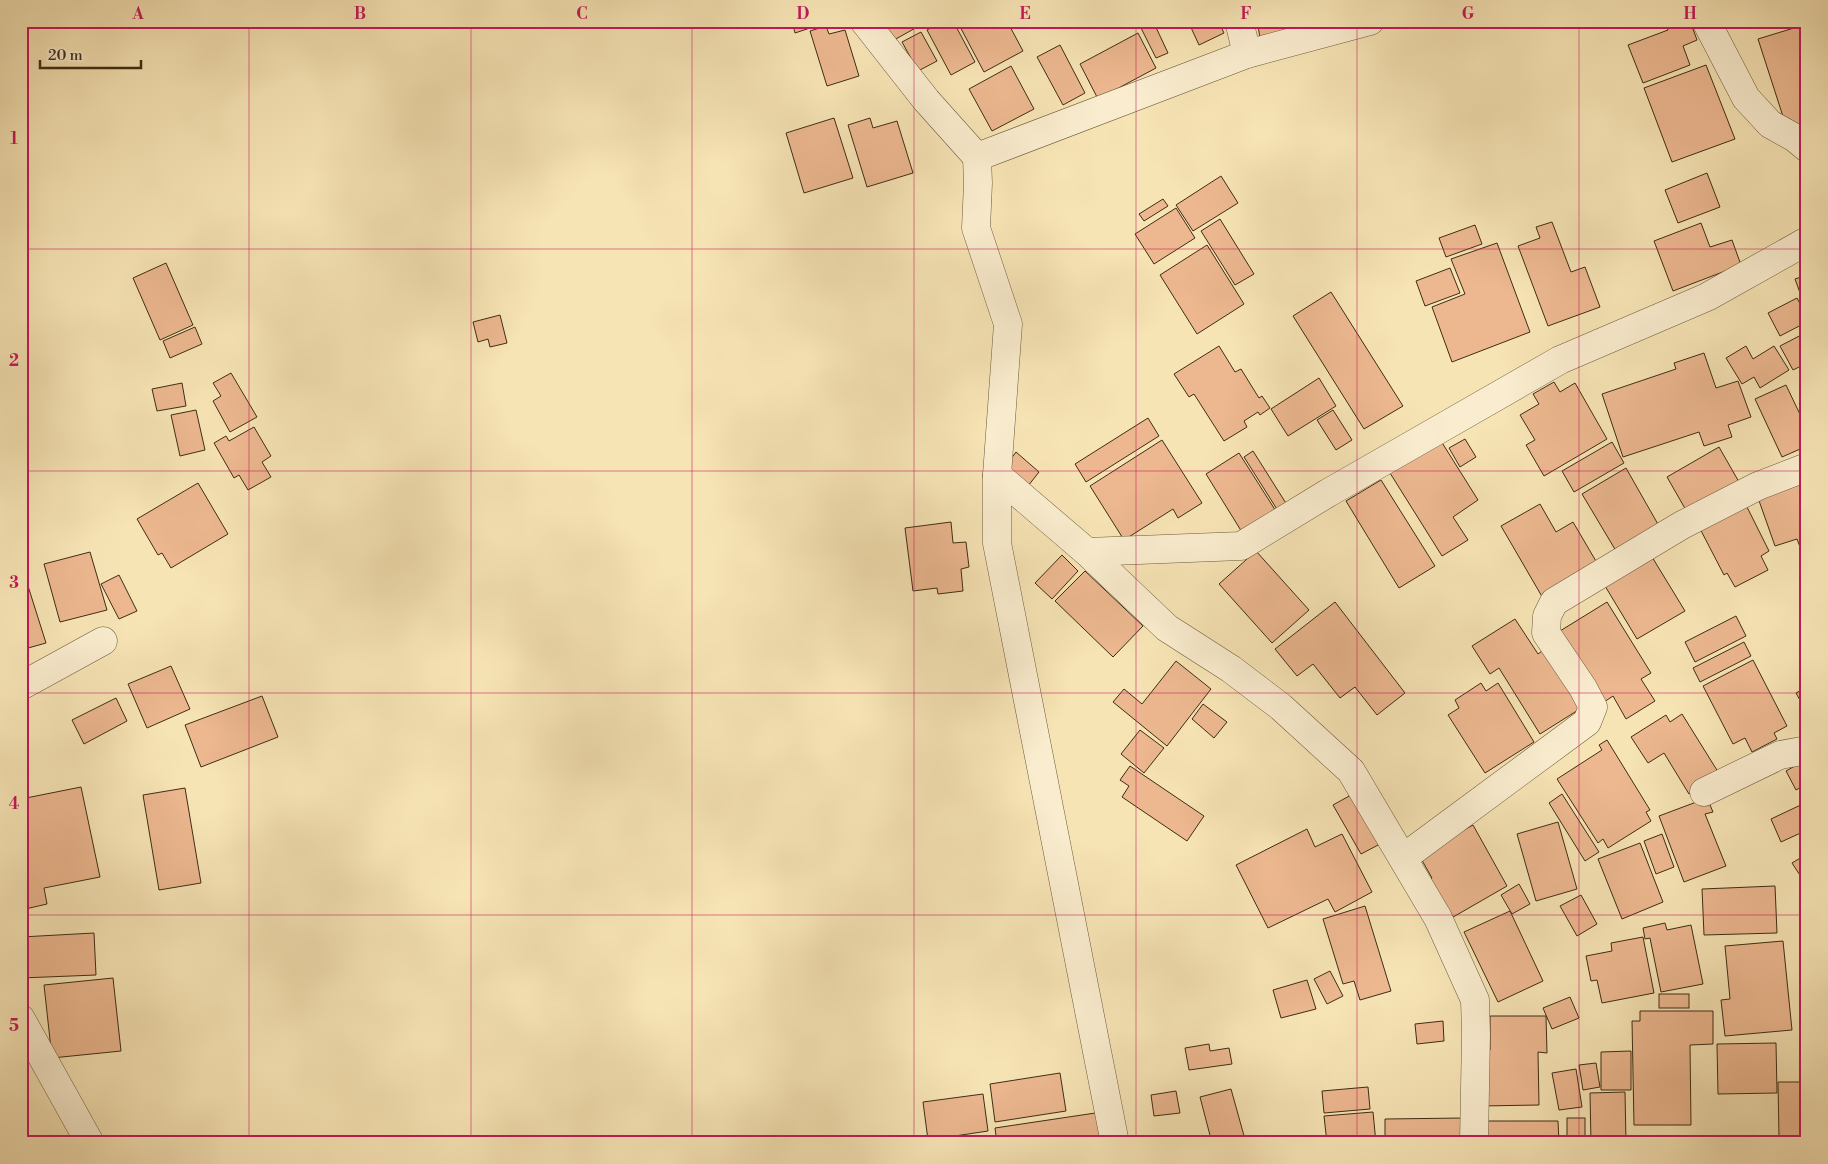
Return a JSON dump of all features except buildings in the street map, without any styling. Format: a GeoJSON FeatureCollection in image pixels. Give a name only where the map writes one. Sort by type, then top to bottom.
{"type":"FeatureCollection","features":[{"type":"Feature","properties":{"kind":"street"},"geometry":{"type":"LineString","coordinates":[[864,21],[926,100],[977,157],[976,228],[1008,324],[997,475],[997,543],[1115,1143]]}},
{"type":"Feature","properties":{"kind":"street"},"geometry":{"type":"LineString","coordinates":[[1239,21],[1247,54]]}},
{"type":"Feature","properties":{"kind":"street"},"geometry":{"type":"LineString","coordinates":[[977,157],[1247,54],[1370,21]]}},
{"type":"Feature","properties":{"kind":"street"},"geometry":{"type":"LineString","coordinates":[[1706,21],[1746,98],[1770,124],[1795,138],[1807,148]]}},
{"type":"Feature","properties":{"kind":"street"},"geometry":{"type":"LineString","coordinates":[[1087,552],[1241,546],[1328,493],[1560,360],[1713,294],[1807,241]]}},
{"type":"Feature","properties":{"kind":"street"},"geometry":{"type":"LineString","coordinates":[[1403,858],[1587,722],[1593,707],[1583,688],[1546,632],[1547,616],[1554,602],[1682,525],[1758,486],[1807,467]]}},
{"type":"Feature","properties":{"kind":"street"},"geometry":{"type":"LineString","coordinates":[[997,475],[1087,552],[1167,628],[1231,669],[1281,707],[1351,771],[1438,918],[1475,1000],[1474,1143]]}},
{"type":"Feature","properties":{"kind":"street"},"geometry":{"type":"LineString","coordinates":[[21,686],[103,640]]}},
{"type":"Feature","properties":{"kind":"street"},"geometry":{"type":"LineString","coordinates":[[1704,792],[1780,755],[1807,750]]}},
{"type":"Feature","properties":{"kind":"street"},"geometry":{"type":"LineString","coordinates":[[21,1019],[90,1143]]}}]}
